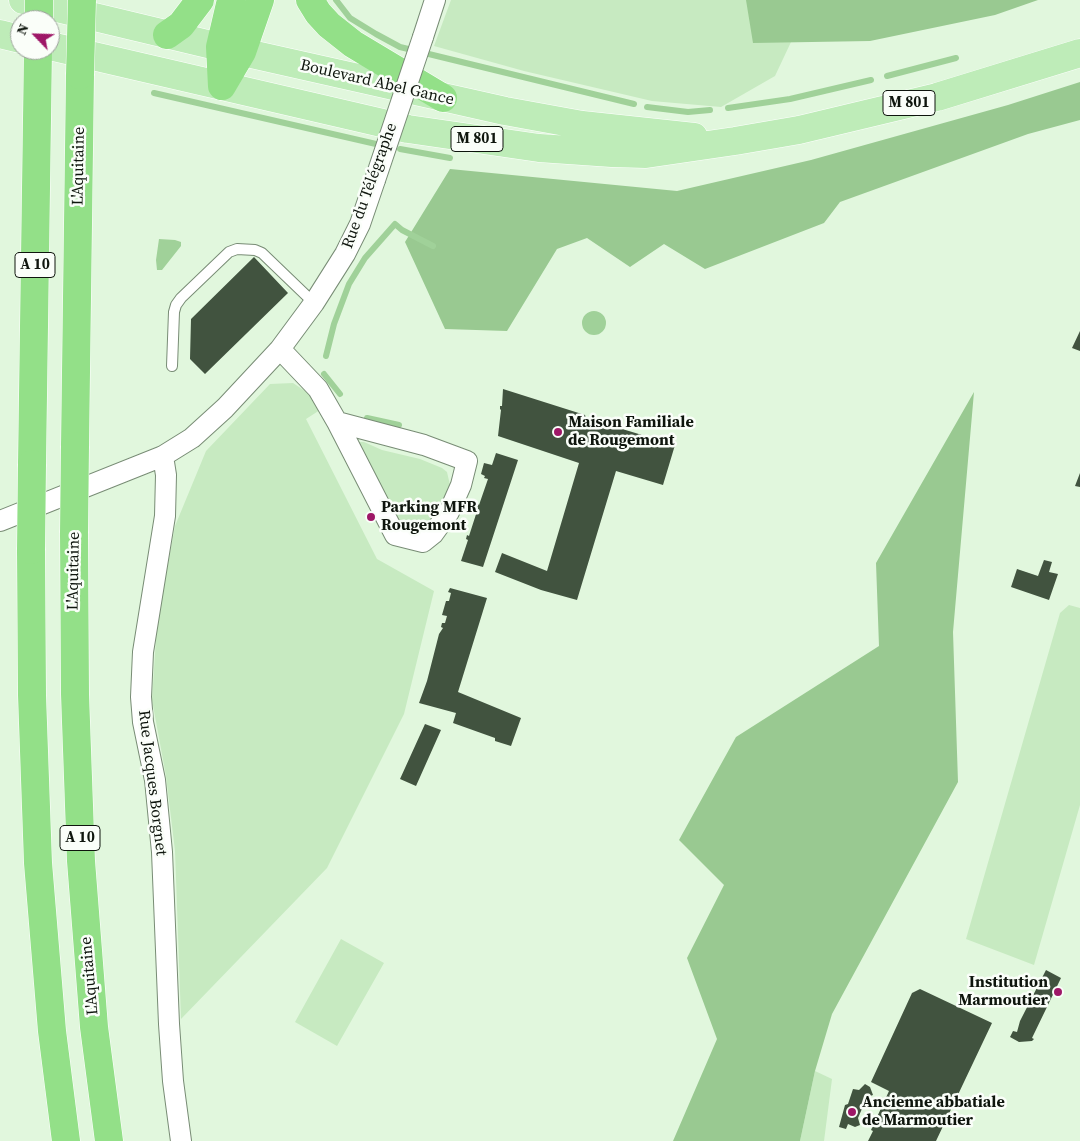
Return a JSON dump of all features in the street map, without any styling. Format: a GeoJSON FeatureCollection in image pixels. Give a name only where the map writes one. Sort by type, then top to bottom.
{"type":"FeatureCollection","features":[{"type":"Feature","properties":{"kind":"highway","name":"L'Aquitaine"},"geometry":{"type":"LineString","coordinates":[[82,0],[74,533],[75,694],[81,861],[94,1027],[109,1141]]}},
{"type":"Feature","properties":{"kind":"highway"},"geometry":{"type":"LineString","coordinates":[[167,35],[181,24],[200,0]]}},
{"type":"Feature","properties":{"kind":"highway"},"geometry":{"type":"LineString","coordinates":[[222,86],[231,50],[231,0]]}},
{"type":"Feature","properties":{"kind":"highway"},"geometry":{"type":"LineString","coordinates":[[231,50],[260,0]]}},
{"type":"Feature","properties":{"kind":"highway"},"geometry":{"type":"LineString","coordinates":[[310,0],[329,25],[353,44],[443,98]]}},
{"type":"Feature","properties":{"kind":"highway","name":"A 10"},"geometry":{"type":"LineString","coordinates":[[42,60],[32,464],[32,695],[38,863],[52,1031],[66,1141]]}},
{"type":"Feature","properties":{"kind":"main road","name":"Boulevard Abel Gance"},"geometry":{"type":"LineString","coordinates":[[23,0],[231,50],[505,111],[582,125],[735,141]]}},
{"type":"Feature","properties":{"kind":"main road","name":"Boulevard Abel Gance"},"geometry":{"type":"LineString","coordinates":[[60,57],[222,86],[408,128],[540,148],[646,154],[799,130],[937,97],[1080,53]]}},
{"type":"Feature","properties":{"kind":"street","name":"Rue du Télégraphe"},"geometry":{"type":"LineString","coordinates":[[0,521],[163,456],[192,438],[212,420],[280,349],[314,303],[345,254],[360,224],[436,0]]}},
{"type":"Feature","properties":{"kind":"street"},"geometry":{"type":"LineString","coordinates":[[280,349],[318,389],[338,422],[395,535],[423,542],[433,534],[449,512],[467,461],[424,445],[338,422]]}},
{"type":"Feature","properties":{"kind":"street","name":"Rue Jacques Borgnet"},"geometry":{"type":"LineString","coordinates":[[163,456],[166,475],[165,516],[143,652],[141,697],[143,722],[155,780],[162,852],[169,1024],[173,1081],[181,1141]]}},
{"type":"Feature","properties":{"kind":"lane"},"geometry":{"type":"LineString","coordinates":[[172,366],[174,312],[176,305],[229,252],[238,249],[255,250],[262,253],[314,303]]}},
{"type":"Feature","properties":{"kind":"shaded area"},"geometry":{"type":"Polygon","coordinates":[[[451,0],[765,0],[791,42],[775,76],[721,107],[652,101],[524,71],[434,46],[451,0]]]}},
{"type":"Feature","properties":{"kind":"shaded area"},"geometry":{"type":"Polygon","coordinates":[[[746,0],[1038,0],[995,15],[870,41],[753,43],[746,0]]]}},
{"type":"Feature","properties":{"kind":"shaded area"},"geometry":{"type":"Polygon","coordinates":[[[1080,82],[1080,120],[1028,134],[840,202],[824,223],[705,269],[664,244],[630,267],[587,238],[557,249],[507,331],[445,329],[405,242],[450,169],[677,191],[811,160],[1008,105],[1080,82]]]}},
{"type":"Feature","properties":{"kind":"shaded area"},"geometry":{"type":"Polygon","coordinates":[[[159,239],[181,242],[181,246],[162,270],[157,270],[156,260],[159,239]]]}},
{"type":"Feature","properties":{"kind":"shaded area"},"geometry":{"type":"Polygon","coordinates":[[[594,311],[602,315],[606,323],[602,331],[594,335],[586,331],[582,323],[586,315],[594,311]]]}},
{"type":"Feature","properties":{"kind":"shaded area"},"geometry":{"type":"Polygon","coordinates":[[[293,383],[308,393],[320,410],[306,419],[377,559],[434,591],[404,714],[327,868],[181,1019],[175,851],[166,776],[152,700],[157,623],[175,526],[206,451],[270,384],[293,383]]]}},
{"type":"Feature","properties":{"kind":"shaded area"},"geometry":{"type":"Polygon","coordinates":[[[974,392],[953,632],[958,782],[832,1014],[815,1071],[800,1141],[673,1141],[717,1039],[687,958],[724,885],[679,840],[736,737],[879,646],[876,563],[974,392]]]}},
{"type":"Feature","properties":{"kind":"shaded area"},"geometry":{"type":"Polygon","coordinates":[[[358,442],[364,442],[382,450],[420,459],[447,472],[450,485],[433,524],[416,526],[399,520],[356,446],[358,442]]]}},
{"type":"Feature","properties":{"kind":"shaded area"},"geometry":{"type":"Polygon","coordinates":[[[1069,605],[1080,608],[1080,805],[1034,965],[966,939],[1060,613],[1069,605]]]}},
{"type":"Feature","properties":{"kind":"shaded area"},"geometry":{"type":"Polygon","coordinates":[[[341,939],[384,963],[337,1046],[295,1022],[341,939]]]}},
{"type":"Feature","properties":{"kind":"shaded area"},"geometry":{"type":"Polygon","coordinates":[[[815,1071],[832,1079],[824,1141],[800,1141],[815,1071]]]}},
{"type":"Feature","properties":{"kind":"building"},"geometry":{"type":"Polygon","coordinates":[[[254,257],[288,293],[205,374],[190,359],[191,319],[254,257]]]}},
{"type":"Feature","properties":{"kind":"building"},"geometry":{"type":"Polygon","coordinates":[[[1080,331],[1080,351],[1072,348],[1080,331]]]}},
{"type":"Feature","properties":{"kind":"building"},"geometry":{"type":"Polygon","coordinates":[[[503,389],[585,415],[586,418],[675,445],[663,485],[616,471],[577,600],[541,590],[495,572],[502,553],[547,571],[579,463],[498,436],[503,389]]]}},
{"type":"Feature","properties":{"kind":"building"},"geometry":{"type":"Polygon","coordinates":[[[496,453],[518,460],[483,567],[461,561],[468,540],[466,539],[467,535],[469,536],[478,504],[488,479],[484,478],[485,476],[481,474],[484,463],[492,465],[496,453]]]}},
{"type":"Feature","properties":{"kind":"building"},"geometry":{"type":"Polygon","coordinates":[[[1080,473],[1080,487],[1075,486],[1080,473]]]}},
{"type":"Feature","properties":{"kind":"building"},"geometry":{"type":"Polygon","coordinates":[[[1044,560],[1052,562],[1049,572],[1058,574],[1049,600],[1011,587],[1017,569],[1038,576],[1044,560]]]}},
{"type":"Feature","properties":{"kind":"building"},"geometry":{"type":"Polygon","coordinates":[[[450,588],[487,598],[458,692],[521,718],[511,746],[495,741],[495,738],[453,723],[456,713],[419,703],[427,681],[439,634],[443,628],[441,627],[442,623],[445,623],[447,616],[442,615],[446,601],[449,601],[451,593],[448,592],[450,588]]]}},
{"type":"Feature","properties":{"kind":"building"},"geometry":{"type":"Polygon","coordinates":[[[425,724],[441,730],[416,786],[400,779],[425,724]]]}},
{"type":"Feature","properties":{"kind":"building"},"geometry":{"type":"Polygon","coordinates":[[[1046,970],[1061,978],[1032,1038],[1034,1039],[1032,1041],[1019,1042],[1010,1037],[1013,1031],[1017,1032],[1020,1021],[1046,970]]]}},
{"type":"Feature","properties":{"kind":"building"},"geometry":{"type":"Polygon","coordinates":[[[920,989],[992,1023],[936,1141],[868,1141],[889,1091],[871,1082],[912,993],[920,989]]]}},
{"type":"Feature","properties":{"kind":"building","name":"Ancienne abbatiale de Marmoutier"},"geometry":{"type":"Polygon","coordinates":[[[865,1084],[870,1087],[873,1095],[867,1097],[858,1118],[860,1125],[855,1127],[848,1124],[846,1129],[839,1127],[845,1105],[848,1104],[853,1089],[859,1090],[865,1084]]]}},
{"type":"Feature","properties":{"kind":"waterway"},"geometry":{"type":"LineString","coordinates":[[336,0],[350,18],[400,47],[634,104]]}},
{"type":"Feature","properties":{"kind":"waterway"},"geometry":{"type":"LineString","coordinates":[[887,76],[956,58]]}},
{"type":"Feature","properties":{"kind":"waterway"},"geometry":{"type":"LineString","coordinates":[[728,108],[790,99],[871,80]]}},
{"type":"Feature","properties":{"kind":"waterway"},"geometry":{"type":"LineString","coordinates":[[154,93],[376,144]]}},
{"type":"Feature","properties":{"kind":"waterway"},"geometry":{"type":"LineString","coordinates":[[647,107],[688,112],[710,110]]}},
{"type":"Feature","properties":{"kind":"waterway"},"geometry":{"type":"LineString","coordinates":[[400,149],[450,158]]}},
{"type":"Feature","properties":{"kind":"waterway"},"geometry":{"type":"LineString","coordinates":[[326,356],[334,324],[349,284],[365,258],[395,224],[402,230],[433,246]]}},
{"type":"Feature","properties":{"kind":"waterway"},"geometry":{"type":"LineString","coordinates":[[324,374],[340,394]]}},
{"type":"Feature","properties":{"kind":"waterway"},"geometry":{"type":"LineString","coordinates":[[367,418],[399,425]]}},
{"type":"Feature","properties":{"kind":"place","name":"Maison Familiale de Rougemont"},"geometry":{"type":"Point","coordinates":[558,432]}},
{"type":"Feature","properties":{"kind":"place","name":"Parking MFR Rougemont"},"geometry":{"type":"Point","coordinates":[371,517]}},
{"type":"Feature","properties":{"kind":"place","name":"Institution Marmoutier"},"geometry":{"type":"Point","coordinates":[1058,992]}},
{"type":"Feature","properties":{"kind":"place","name":"Ancienne abbatiale de Marmoutier"},"geometry":{"type":"Point","coordinates":[852,1112]}}]}
